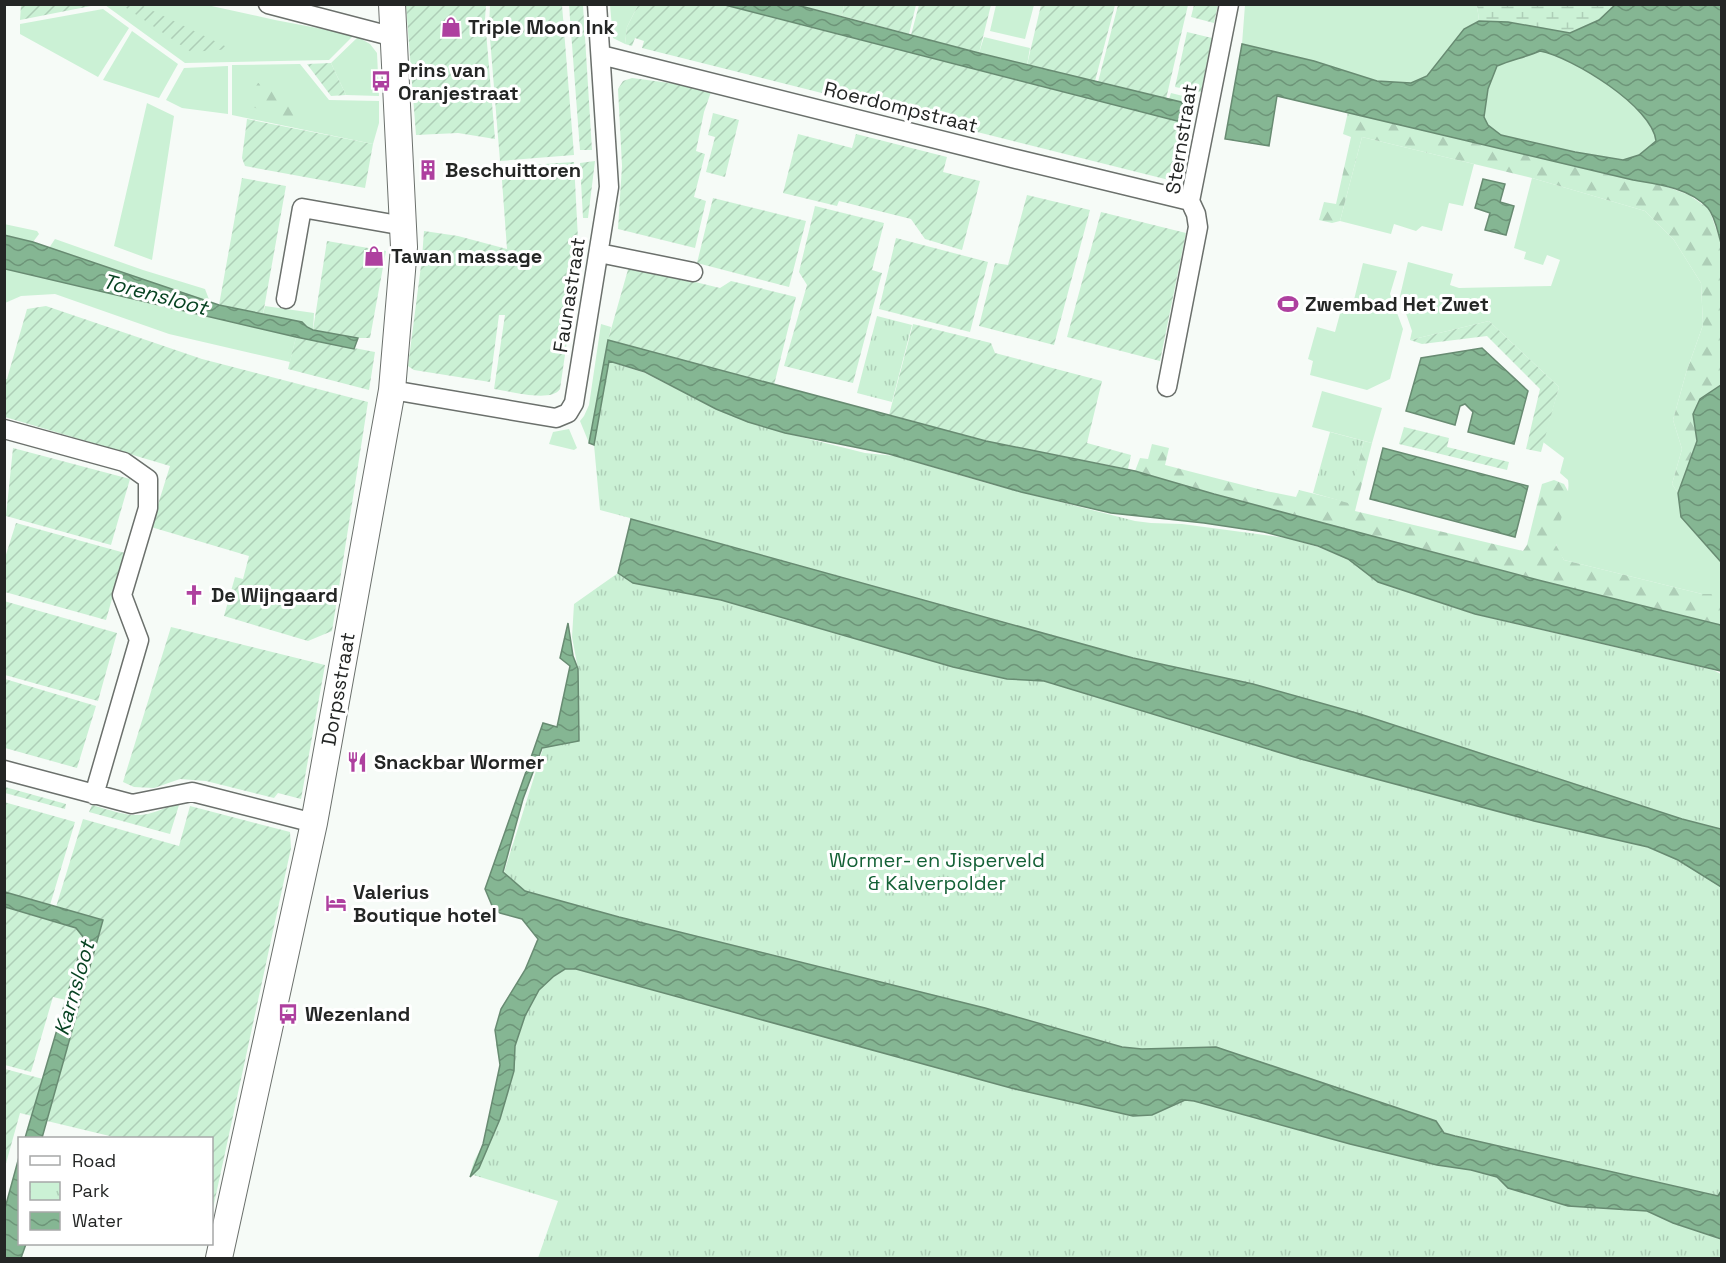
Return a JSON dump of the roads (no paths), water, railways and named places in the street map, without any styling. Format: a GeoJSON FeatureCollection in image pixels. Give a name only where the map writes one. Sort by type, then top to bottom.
{"type":"FeatureCollection","features":[{"type":"Feature","properties":{"kind":"street"},"geometry":{"type":"LineString","coordinates":[[268,4],[394,37]]}},
{"type":"Feature","properties":{"kind":"street","name":"Dorpsstraat"},"geometry":{"type":"LineString","coordinates":[[219,1258],[314,823],[392,390],[399,320],[404,226],[392,4]]}},
{"type":"Feature","properties":{"kind":"street","name":"Faunastraat"},"geometry":{"type":"LineString","coordinates":[[392,390],[556,418],[568,413],[574,403],[609,187],[597,4]]}},
{"type":"Feature","properties":{"kind":"street","name":"Sternstraat"},"geometry":{"type":"LineString","coordinates":[[1167,387],[1198,227],[1196,214],[1190,201],[1229,4]]}},
{"type":"Feature","properties":{"kind":"street","name":"Roerdompstraat"},"geometry":{"type":"LineString","coordinates":[[601,55],[1190,201]]}},
{"type":"Feature","properties":{"kind":"street"},"geometry":{"type":"LineString","coordinates":[[286,299],[302,208],[404,226]]}},
{"type":"Feature","properties":{"kind":"street"},"geometry":{"type":"LineString","coordinates":[[599,253],[693,272]]}},
{"type":"Feature","properties":{"kind":"street"},"geometry":{"type":"LineString","coordinates":[[4,429],[124,462],[148,479],[148,508],[122,596],[139,640],[94,795]]}},
{"type":"Feature","properties":{"kind":"street"},"geometry":{"type":"LineString","coordinates":[[4,770],[132,804],[192,792],[314,823]]}},
{"type":"Feature","properties":{"kind":"water"},"geometry":{"type":"Polygon","coordinates":[[[1616,4],[1721,5],[1721,243],[1708,208],[1701,201],[1683,191],[1277,96],[1269,146],[1225,139],[1242,44],[1314,61],[1377,81],[1411,83],[1427,76],[1464,29],[1479,21],[1508,22],[1570,33],[1599,20],[1616,4]],[[1540,51],[1497,66],[1488,89],[1484,117],[1488,125],[1501,135],[1623,160],[1639,155],[1656,141],[1641,113],[1626,99],[1590,73],[1554,55],[1540,51]]]}},
{"type":"Feature","properties":{"kind":"water"},"geometry":{"type":"Polygon","coordinates":[[[725,5],[797,5],[979,53],[1181,102],[1189,111],[1187,118],[1177,121],[725,5]]]}},
{"type":"Feature","properties":{"kind":"water"},"geometry":{"type":"Polygon","coordinates":[[[1483,179],[1505,184],[1500,202],[1514,206],[1506,235],[1485,230],[1490,213],[1475,208],[1483,179]]]}},
{"type":"Feature","properties":{"kind":"water","name":"Torensloot"},"geometry":{"type":"Polygon","coordinates":[[[4,235],[33,242],[219,305],[302,322],[313,330],[358,338],[354,349],[5,269],[4,235]]]}},
{"type":"Feature","properties":{"kind":"water"},"geometry":{"type":"Polygon","coordinates":[[[608,340],[986,441],[1135,471],[1542,581],[1721,625],[1721,671],[1475,614],[1378,582],[1348,559],[1318,546],[1264,532],[1111,513],[1021,492],[889,454],[785,433],[716,409],[645,372],[609,361],[594,445],[589,443],[608,340]]]}},
{"type":"Feature","properties":{"kind":"water"},"geometry":{"type":"Polygon","coordinates":[[[1482,348],[1528,391],[1514,444],[1468,432],[1473,412],[1465,404],[1460,406],[1455,425],[1406,411],[1421,358],[1482,348]]]}},
{"type":"Feature","properties":{"kind":"water"},"geometry":{"type":"Polygon","coordinates":[[[1721,385],[1721,562],[1681,517],[1678,493],[1697,441],[1693,414],[1700,399],[1721,385]]]}},
{"type":"Feature","properties":{"kind":"water"},"geometry":{"type":"Polygon","coordinates":[[[1383,448],[1528,486],[1515,537],[1370,499],[1383,448]]]}},
{"type":"Feature","properties":{"kind":"water"},"geometry":{"type":"Polygon","coordinates":[[[631,519],[1133,658],[1253,684],[1360,714],[1682,819],[1721,829],[1721,887],[1678,860],[1648,847],[1534,821],[1301,759],[1044,681],[1007,679],[953,667],[721,600],[633,583],[618,573],[631,519]]]}},
{"type":"Feature","properties":{"kind":"water"},"geometry":{"type":"Polygon","coordinates":[[[568,623],[573,656],[578,669],[579,741],[542,748],[523,799],[503,872],[525,891],[619,917],[985,1008],[1122,1047],[1142,1049],[1216,1047],[1436,1121],[1444,1133],[1718,1196],[1721,1191],[1721,1239],[1673,1223],[1647,1211],[1568,1206],[1508,1188],[1497,1177],[1350,1144],[1194,1101],[1185,1100],[1152,1115],[1133,1116],[1011,1088],[576,969],[565,969],[554,976],[539,990],[525,1016],[515,1046],[514,1071],[500,1119],[479,1168],[470,1177],[483,1144],[500,1065],[495,1030],[501,1009],[525,970],[538,939],[522,919],[500,913],[493,908],[485,889],[543,723],[557,727],[570,666],[560,658],[568,623]]]}},
{"type":"Feature","properties":{"kind":"water","name":"Karnsloot"},"geometry":{"type":"Polygon","coordinates":[[[5,892],[103,920],[42,1137],[25,1137],[84,938],[76,928],[5,907],[5,892]]]}},
{"type":"Feature","properties":{"kind":"water"},"geometry":{"type":"Polygon","coordinates":[[[18,1161],[18,1245],[26,1245],[21,1258],[5,1258],[5,1208],[18,1161]]]}},
{"type":"Feature","properties":{"kind":"place","name":"Triple Moon Ink"},"geometry":{"type":"Point","coordinates":[451,27]}},
{"type":"Feature","properties":{"kind":"place","name":"Prins van Oranjestraat"},"geometry":{"type":"Point","coordinates":[381,81]}},
{"type":"Feature","properties":{"kind":"place","name":"Beschuittoren"},"geometry":{"type":"Point","coordinates":[428,170]}},
{"type":"Feature","properties":{"kind":"place","name":"Tawan massage"},"geometry":{"type":"Point","coordinates":[374,256]}},
{"type":"Feature","properties":{"kind":"place","name":"Zwembad Het Zwet"},"geometry":{"type":"Point","coordinates":[1288,304]}},
{"type":"Feature","properties":{"kind":"place","name":"De Wijngaard"},"geometry":{"type":"Point","coordinates":[194,595]}},
{"type":"Feature","properties":{"kind":"place","name":"Snackbar Wormer"},"geometry":{"type":"Point","coordinates":[357,762]}},
{"type":"Feature","properties":{"kind":"place","name":"Valerius Boutique hotel"},"geometry":{"type":"Point","coordinates":[336,903]}},
{"type":"Feature","properties":{"kind":"place","name":"Wezenland"},"geometry":{"type":"Point","coordinates":[288,1014]}},
{"type":"Feature","properties":{"kind":"park label","name":"Wormer- en Jisperveld & Kalverpolder"},"geometry":{"type":"Point","coordinates":[937,872]}}]}
